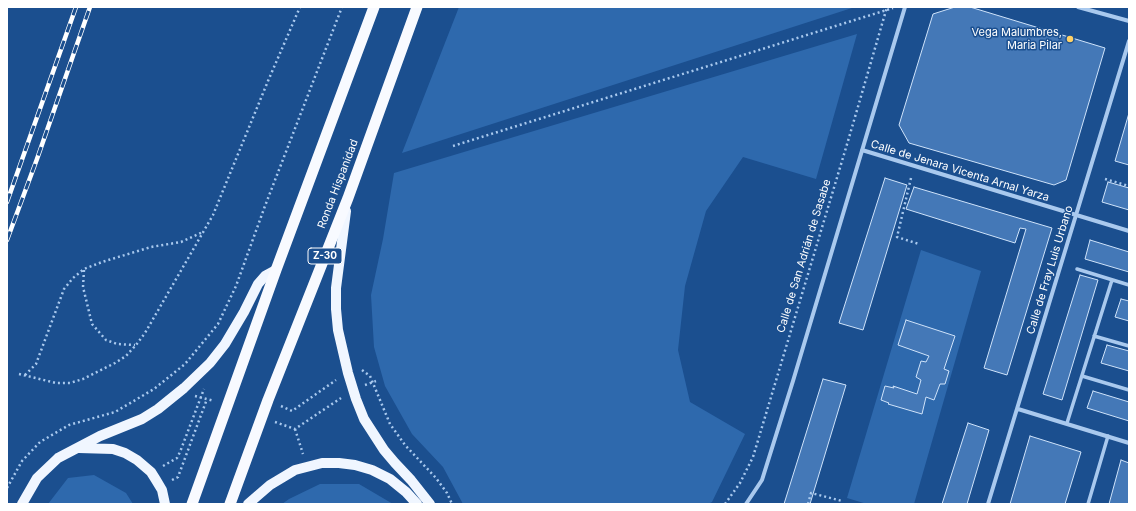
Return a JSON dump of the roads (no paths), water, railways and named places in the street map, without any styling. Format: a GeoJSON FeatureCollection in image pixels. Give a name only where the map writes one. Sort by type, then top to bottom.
{"type":"FeatureCollection","features":[{"type":"Feature","properties":{"kind":"highway"},"geometry":{"type":"LineString","coordinates":[[192,504],[276,270],[374,7]]}},
{"type":"Feature","properties":{"kind":"highway","name":"Ronda Hispanidad"},"geometry":{"type":"LineString","coordinates":[[230,504],[268,400],[348,198],[417,7]]}},
{"type":"Feature","properties":{"kind":"main road"},"geometry":{"type":"LineString","coordinates":[[348,198],[338,268],[336,309],[338,330],[348,373],[364,419],[384,450],[430,504]]}},
{"type":"Feature","properties":{"kind":"main road"},"geometry":{"type":"LineString","coordinates":[[22,504],[37,478],[58,458],[100,436],[142,418],[158,409],[184,388],[210,363],[236,327],[258,284],[265,276],[276,270]]}},
{"type":"Feature","properties":{"kind":"main road"},"geometry":{"type":"LineString","coordinates":[[78,448],[113,449],[125,453],[137,460],[151,472],[159,486],[165,504]]}},
{"type":"Feature","properties":{"kind":"main road"},"geometry":{"type":"LineString","coordinates":[[248,504],[270,485],[295,470],[322,463],[356,465],[372,470],[390,479],[406,492],[417,504]]}},
{"type":"Feature","properties":{"kind":"street"},"geometry":{"type":"LineString","coordinates":[[746,504],[762,480],[905,7]]}},
{"type":"Feature","properties":{"kind":"street"},"geometry":{"type":"LineString","coordinates":[[1078,7],[1129,21]]}},
{"type":"Feature","properties":{"kind":"street","name":"Calle de Fray Luis Urbano"},"geometry":{"type":"LineString","coordinates":[[988,504],[1129,41]]}},
{"type":"Feature","properties":{"kind":"street","name":"Calle de Jenara Vicenta Arnal Yarza"},"geometry":{"type":"LineString","coordinates":[[862,150],[1129,232]]}},
{"type":"Feature","properties":{"kind":"street"},"geometry":{"type":"LineString","coordinates":[[1077,269],[1129,285]]}},
{"type":"Feature","properties":{"kind":"street"},"geometry":{"type":"LineString","coordinates":[[1067,423],[1112,280]]}},
{"type":"Feature","properties":{"kind":"street"},"geometry":{"type":"LineString","coordinates":[[1094,336],[1129,346]]}},
{"type":"Feature","properties":{"kind":"street"},"geometry":{"type":"LineString","coordinates":[[1082,376],[1129,390]]}},
{"type":"Feature","properties":{"kind":"street"},"geometry":{"type":"LineString","coordinates":[[1018,409],[1129,442]]}},
{"type":"Feature","properties":{"kind":"street"},"geometry":{"type":"LineString","coordinates":[[1088,504],[1108,436]]}},
{"type":"Feature","properties":{"kind":"railway"},"geometry":{"type":"LineString","coordinates":[[7,202],[76,7]]}},
{"type":"Feature","properties":{"kind":"railway"},"geometry":{"type":"LineString","coordinates":[[7,240],[90,7]]}},
{"type":"Feature","properties":{"kind":"place","name":"Vega Malumbres, Maria Pilar"},"geometry":{"type":"Point","coordinates":[1070,39]}}]}
